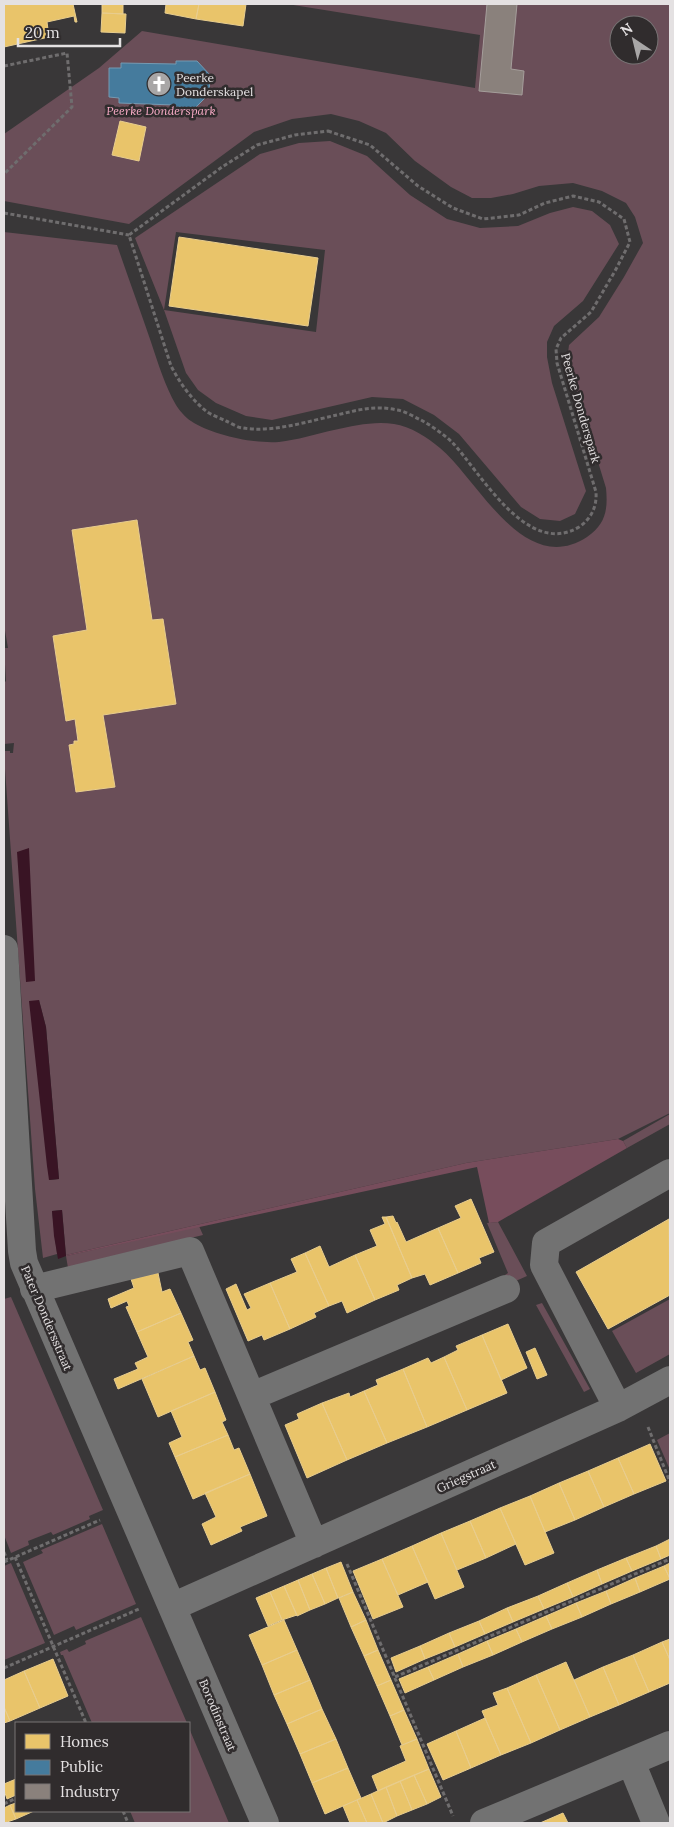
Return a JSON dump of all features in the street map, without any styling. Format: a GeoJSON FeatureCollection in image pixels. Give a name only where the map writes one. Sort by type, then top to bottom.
{"type":"FeatureCollection","features":[{"type":"Feature","properties":{"kind":"street","name":"Pater Dondersstraat"},"geometry":{"type":"LineString","coordinates":[[4,949],[24,1263],[170,1602]]}},
{"type":"Feature","properties":{"kind":"street"},"geometry":{"type":"LineString","coordinates":[[627,1403],[544,1265],[546,1243],[670,1173]]}},
{"type":"Feature","properties":{"kind":"street"},"geometry":{"type":"LineString","coordinates":[[34,1289],[190,1251],[252,1396],[324,1540]]}},
{"type":"Feature","properties":{"kind":"street"},"geometry":{"type":"LineString","coordinates":[[252,1396],[506,1289]]}},
{"type":"Feature","properties":{"kind":"street","name":"Griegstraat"},"geometry":{"type":"LineString","coordinates":[[170,1602],[324,1540],[627,1403],[670,1380]]}},
{"type":"Feature","properties":{"kind":"street","name":"Borodinstraat"},"geometry":{"type":"LineString","coordinates":[[170,1602],[264,1823]]}},
{"type":"Feature","properties":{"kind":"street"},"geometry":{"type":"LineString","coordinates":[[484,1823],[670,1745]]}},
{"type":"Feature","properties":{"kind":"street"},"geometry":{"type":"LineString","coordinates":[[631,1762],[656,1823]]}},
{"type":"Feature","properties":{"kind":"path"},"geometry":{"type":"LineString","coordinates":[[4,66],[67,53],[72,107],[4,174]]}},
{"type":"Feature","properties":{"kind":"path","name":"Peerke Donderspark"},"geometry":{"type":"LineString","coordinates":[[328,132],[370,145],[418,186],[453,208],[483,219],[519,215],[544,203],[573,196],[599,202],[624,218],[630,242],[591,312],[561,338],[556,349],[557,363],[596,492],[597,500],[593,512],[586,522],[563,534],[548,533],[531,528],[509,511],[451,441],[430,424],[398,410],[371,407],[274,428],[242,428],[207,412],[183,386],[171,366],[129,235],[222,167],[257,145],[295,135],[328,132]]}},
{"type":"Feature","properties":{"kind":"path"},"geometry":{"type":"LineString","coordinates":[[4,213],[129,235]]}},
{"type":"Feature","properties":{"kind":"path"},"geometry":{"type":"LineString","coordinates":[[627,1403],[670,1482]]}},
{"type":"Feature","properties":{"kind":"path"},"geometry":{"type":"LineString","coordinates":[[4,1552],[6,1561],[128,1508]]}},
{"type":"Feature","properties":{"kind":"path"},"geometry":{"type":"LineString","coordinates":[[324,1540],[395,1677],[456,1823]]}},
{"type":"Feature","properties":{"kind":"path"},"geometry":{"type":"LineString","coordinates":[[15,1557],[86,1722]]}},
{"type":"Feature","properties":{"kind":"path"},"geometry":{"type":"LineString","coordinates":[[395,1677],[670,1559]]}},
{"type":"Feature","properties":{"kind":"path"},"geometry":{"type":"LineString","coordinates":[[4,1668],[53,1646],[170,1602]]}},
{"type":"Feature","properties":{"kind":"green space"},"geometry":{"type":"Polygon","coordinates":[[[287,4],[670,4],[670,1113],[618,1139],[466,1163],[66,1255],[62,1210],[52,1211],[57,1254],[43,1258],[35,1189],[4,751],[13,753],[14,743],[4,744],[4,683],[6,681],[4,648],[8,648],[4,625],[4,232],[117,245],[168,390],[176,405],[189,420],[221,434],[258,442],[293,440],[334,430],[371,424],[386,423],[406,427],[440,448],[504,520],[523,536],[543,545],[564,546],[587,537],[598,527],[604,516],[607,503],[606,488],[567,361],[569,345],[599,317],[643,243],[635,217],[626,203],[602,191],[573,183],[539,186],[491,198],[472,198],[451,187],[415,161],[386,133],[359,121],[331,114],[292,119],[254,132],[129,224],[4,201],[4,134],[99,68],[142,31],[475,88],[480,35],[287,4]],[[39,1000],[44,1122],[50,1180],[59,1179],[46,1027],[39,1000]]]}},
{"type":"Feature","properties":{"kind":"green space"},"geometry":{"type":"Polygon","coordinates":[[[330,141],[367,156],[410,195],[447,219],[480,228],[518,226],[550,213],[573,207],[592,211],[610,225],[619,244],[583,301],[554,326],[547,342],[547,357],[552,383],[586,491],[575,514],[560,521],[540,519],[521,507],[459,434],[434,415],[403,399],[372,397],[272,420],[246,416],[216,403],[198,390],[186,373],[164,310],[135,238],[260,154],[299,143],[330,141]],[[176,232],[164,310],[316,332],[325,250],[176,232]]]}},
{"type":"Feature","properties":{"kind":"green space"},"geometry":{"type":"Polygon","coordinates":[[[670,1114],[670,1124],[627,1148],[623,1141],[670,1114]]]}},
{"type":"Feature","properties":{"kind":"green space"},"geometry":{"type":"Polygon","coordinates":[[[498,1222],[527,1276],[509,1284],[505,1275],[508,1273],[487,1223],[498,1222]]]}},
{"type":"Feature","properties":{"kind":"green space"},"geometry":{"type":"Polygon","coordinates":[[[199,1226],[203,1235],[68,1268],[66,1256],[199,1226]]]}},
{"type":"Feature","properties":{"kind":"green space"},"geometry":{"type":"Polygon","coordinates":[[[11,1297],[103,1510],[89,1516],[90,1519],[53,1535],[51,1532],[28,1541],[29,1545],[11,1553],[4,1535],[4,1299],[11,1297]]]}},
{"type":"Feature","properties":{"kind":"green space"},"geometry":{"type":"Polygon","coordinates":[[[670,1299],[670,1354],[636,1373],[612,1331],[670,1299]]]}},
{"type":"Feature","properties":{"kind":"green space"},"geometry":{"type":"Polygon","coordinates":[[[542,1303],[590,1389],[584,1392],[536,1305],[542,1303]]]}},
{"type":"Feature","properties":{"kind":"green space"},"geometry":{"type":"Polygon","coordinates":[[[670,1433],[670,1470],[657,1440],[670,1433]]]}},
{"type":"Feature","properties":{"kind":"green space"},"geometry":{"type":"Polygon","coordinates":[[[102,1524],[136,1604],[76,1630],[74,1626],[54,1635],[23,1562],[43,1553],[41,1550],[102,1524]]]}},
{"type":"Feature","properties":{"kind":"green space"},"geometry":{"type":"Polygon","coordinates":[[[11,1563],[45,1643],[4,1660],[4,1566],[11,1563]]]}},
{"type":"Feature","properties":{"kind":"green space"},"geometry":{"type":"Polygon","coordinates":[[[141,1617],[187,1722],[92,1722],[63,1655],[60,1652],[67,1649],[69,1652],[86,1644],[85,1641],[141,1617]]]}},
{"type":"Feature","properties":{"kind":"green space"},"geometry":{"type":"Polygon","coordinates":[[[190,1730],[229,1823],[135,1823],[130,1812],[190,1812],[190,1730]]]}},
{"type":"Feature","properties":{"kind":"shaded area"},"geometry":{"type":"Polygon","coordinates":[[[29,848],[35,981],[26,982],[17,852],[29,848]]]}},
{"type":"Feature","properties":{"kind":"shaded area"},"geometry":{"type":"Polygon","coordinates":[[[39,1000],[46,1027],[59,1179],[49,1180],[29,1001],[39,1000]]]}},
{"type":"Feature","properties":{"kind":"shaded area"},"geometry":{"type":"Polygon","coordinates":[[[618,1139],[623,1141],[627,1148],[498,1222],[489,1223],[477,1167],[66,1256],[466,1163],[618,1139]]]}},
{"type":"Feature","properties":{"kind":"shaded area"},"geometry":{"type":"Polygon","coordinates":[[[62,1210],[66,1256],[58,1259],[52,1211],[62,1210]]]}},
{"type":"Feature","properties":{"kind":"building: Homes"},"geometry":{"type":"Polygon","coordinates":[[[4,4],[73,4],[77,22],[75,22],[74,16],[47,22],[49,37],[4,47],[4,4]]]}},
{"type":"Feature","properties":{"kind":"building: Homes"},"geometry":{"type":"Polygon","coordinates":[[[102,4],[123,4],[123,14],[102,13],[102,4]]]}},
{"type":"Feature","properties":{"kind":"building: Homes"},"geometry":{"type":"Polygon","coordinates":[[[166,4],[199,4],[196,19],[165,13],[166,4]]]}},
{"type":"Feature","properties":{"kind":"building: Homes"},"geometry":{"type":"Polygon","coordinates":[[[199,4],[246,4],[243,26],[196,19],[199,4]]]}},
{"type":"Feature","properties":{"kind":"building: Homes"},"geometry":{"type":"Polygon","coordinates":[[[102,13],[126,14],[125,33],[101,32],[102,13]]]}},
{"type":"Feature","properties":{"kind":"building: Homes"},"geometry":{"type":"Polygon","coordinates":[[[120,121],[146,127],[139,161],[112,155],[120,121]]]}},
{"type":"Feature","properties":{"kind":"building: Homes"},"geometry":{"type":"Polygon","coordinates":[[[179,237],[318,258],[308,326],[169,306],[179,237]]]}},
{"type":"Feature","properties":{"kind":"building: Homes"},"geometry":{"type":"Polygon","coordinates":[[[137,520],[152,620],[163,619],[176,704],[103,715],[115,787],[76,792],[69,745],[74,744],[74,741],[78,741],[75,719],[66,721],[53,636],[87,630],[72,530],[137,520]]]}},
{"type":"Feature","properties":{"kind":"building: Homes"},"geometry":{"type":"Polygon","coordinates":[[[471,1199],[494,1252],[479,1258],[481,1263],[458,1273],[438,1228],[461,1218],[455,1206],[471,1199]]]}},
{"type":"Feature","properties":{"kind":"building: Homes"},"geometry":{"type":"Polygon","coordinates":[[[393,1216],[406,1242],[438,1228],[458,1273],[430,1285],[425,1274],[412,1278],[386,1217],[393,1216]]]}},
{"type":"Feature","properties":{"kind":"building: Homes"},"geometry":{"type":"Polygon","coordinates":[[[382,1217],[386,1217],[412,1278],[397,1285],[399,1290],[375,1300],[355,1255],[377,1246],[370,1230],[385,1224],[382,1217]]]}},
{"type":"Feature","properties":{"kind":"building: Homes"},"geometry":{"type":"Polygon","coordinates":[[[669,1219],[670,1295],[608,1329],[576,1272],[669,1219]]]}},
{"type":"Feature","properties":{"kind":"building: Homes"},"geometry":{"type":"Polygon","coordinates":[[[320,1246],[329,1267],[355,1255],[375,1300],[347,1313],[342,1301],[329,1306],[305,1253],[320,1246]]]}},
{"type":"Feature","properties":{"kind":"building: Homes"},"geometry":{"type":"Polygon","coordinates":[[[305,1253],[329,1306],[314,1313],[316,1317],[290,1329],[270,1283],[297,1272],[291,1259],[305,1253]]]}},
{"type":"Feature","properties":{"kind":"building: Homes"},"geometry":{"type":"Polygon","coordinates":[[[158,1273],[162,1292],[170,1289],[181,1313],[137,1332],[126,1307],[129,1306],[127,1301],[111,1308],[108,1299],[134,1288],[131,1279],[158,1273]]]}},
{"type":"Feature","properties":{"kind":"building: Homes"},"geometry":{"type":"Polygon","coordinates":[[[270,1283],[290,1329],[264,1340],[262,1335],[248,1341],[226,1289],[236,1284],[247,1310],[251,1308],[244,1294],[270,1283]]]}},
{"type":"Feature","properties":{"kind":"building: Homes"},"geometry":{"type":"Polygon","coordinates":[[[181,1313],[193,1340],[188,1342],[194,1356],[118,1389],[114,1379],[138,1369],[135,1363],[148,1357],[137,1332],[181,1313]]]}},
{"type":"Feature","properties":{"kind":"building: Homes"},"geometry":{"type":"Polygon","coordinates":[[[508,1324],[527,1368],[501,1380],[482,1335],[508,1324]]]}},
{"type":"Feature","properties":{"kind":"building: Homes"},"geometry":{"type":"Polygon","coordinates":[[[482,1335],[507,1393],[467,1410],[444,1357],[458,1350],[456,1346],[482,1335]]]}},
{"type":"Feature","properties":{"kind":"building: Homes"},"geometry":{"type":"Polygon","coordinates":[[[535,1348],[547,1375],[537,1379],[526,1352],[535,1348]]]}},
{"type":"Feature","properties":{"kind":"building: Homes"},"geometry":{"type":"Polygon","coordinates":[[[194,1356],[200,1370],[205,1368],[215,1392],[158,1417],[142,1379],[194,1356]]]}},
{"type":"Feature","properties":{"kind":"building: Homes"},"geometry":{"type":"Polygon","coordinates":[[[444,1357],[467,1410],[427,1427],[403,1369],[428,1358],[431,1363],[444,1357]]]}},
{"type":"Feature","properties":{"kind":"building: Homes"},"geometry":{"type":"Polygon","coordinates":[[[403,1369],[427,1427],[387,1443],[364,1391],[378,1385],[376,1380],[403,1369]]]}},
{"type":"Feature","properties":{"kind":"building: Homes"},"geometry":{"type":"Polygon","coordinates":[[[364,1391],[387,1443],[347,1460],[322,1403],[349,1393],[350,1397],[364,1391]]]}},
{"type":"Feature","properties":{"kind":"building: Homes"},"geometry":{"type":"Polygon","coordinates":[[[215,1392],[226,1420],[222,1422],[228,1435],[175,1457],[169,1443],[182,1437],[171,1411],[215,1392]]]}},
{"type":"Feature","properties":{"kind":"building: Homes"},"geometry":{"type":"Polygon","coordinates":[[[322,1403],[347,1460],[307,1478],[285,1425],[299,1419],[297,1414],[322,1403]]]}},
{"type":"Feature","properties":{"kind":"building: Homes"},"geometry":{"type":"Polygon","coordinates":[[[228,1435],[234,1450],[239,1448],[250,1474],[193,1499],[175,1457],[228,1435]]]}},
{"type":"Feature","properties":{"kind":"building: Homes"},"geometry":{"type":"Polygon","coordinates":[[[650,1444],[666,1481],[634,1494],[618,1458],[650,1444]]]}},
{"type":"Feature","properties":{"kind":"building: Homes"},"geometry":{"type":"Polygon","coordinates":[[[618,1458],[634,1494],[604,1507],[588,1471],[618,1458]]]}},
{"type":"Feature","properties":{"kind":"building: Homes"},"geometry":{"type":"Polygon","coordinates":[[[588,1471],[604,1507],[575,1520],[559,1483],[588,1471]]]}},
{"type":"Feature","properties":{"kind":"building: Homes"},"geometry":{"type":"Polygon","coordinates":[[[250,1474],[267,1516],[240,1527],[242,1531],[211,1545],[202,1524],[216,1517],[205,1493],[250,1474]]]}},
{"type":"Feature","properties":{"kind":"building: Homes"},"geometry":{"type":"Polygon","coordinates":[[[559,1483],[575,1520],[545,1532],[530,1496],[559,1483]]]}},
{"type":"Feature","properties":{"kind":"building: Homes"},"geometry":{"type":"Polygon","coordinates":[[[530,1496],[554,1553],[525,1565],[500,1508],[530,1496]]]}},
{"type":"Feature","properties":{"kind":"building: Homes"},"geometry":{"type":"Polygon","coordinates":[[[500,1508],[516,1544],[486,1558],[470,1521],[500,1508]]]}},
{"type":"Feature","properties":{"kind":"building: Homes"},"geometry":{"type":"Polygon","coordinates":[[[470,1521],[486,1558],[457,1570],[441,1533],[470,1521]]]}},
{"type":"Feature","properties":{"kind":"building: Homes"},"geometry":{"type":"Polygon","coordinates":[[[441,1533],[464,1587],[435,1599],[412,1546],[441,1533]]]}},
{"type":"Feature","properties":{"kind":"building: Homes"},"geometry":{"type":"Polygon","coordinates":[[[670,1539],[670,1555],[661,1559],[656,1546],[670,1539]]]}},
{"type":"Feature","properties":{"kind":"building: Homes"},"geometry":{"type":"Polygon","coordinates":[[[412,1546],[428,1582],[398,1595],[382,1559],[412,1546]]]}},
{"type":"Feature","properties":{"kind":"building: Homes"},"geometry":{"type":"Polygon","coordinates":[[[656,1546],[661,1559],[632,1571],[626,1558],[656,1546]]]}},
{"type":"Feature","properties":{"kind":"building: Homes"},"geometry":{"type":"Polygon","coordinates":[[[626,1558],[632,1571],[602,1584],[597,1570],[626,1558]]]}},
{"type":"Feature","properties":{"kind":"building: Homes"},"geometry":{"type":"Polygon","coordinates":[[[382,1559],[403,1607],[373,1619],[353,1571],[382,1559]]]}},
{"type":"Feature","properties":{"kind":"building: Homes"},"geometry":{"type":"Polygon","coordinates":[[[341,1562],[353,1592],[338,1598],[326,1568],[341,1562]]]}},
{"type":"Feature","properties":{"kind":"building: Homes"},"geometry":{"type":"Polygon","coordinates":[[[670,1563],[670,1579],[664,1566],[670,1563]]]}},
{"type":"Feature","properties":{"kind":"building: Homes"},"geometry":{"type":"Polygon","coordinates":[[[664,1566],[670,1579],[640,1592],[635,1578],[664,1566]]]}},
{"type":"Feature","properties":{"kind":"building: Homes"},"geometry":{"type":"Polygon","coordinates":[[[326,1568],[338,1598],[325,1604],[312,1574],[326,1568]]]}},
{"type":"Feature","properties":{"kind":"building: Homes"},"geometry":{"type":"Polygon","coordinates":[[[597,1570],[602,1584],[573,1597],[567,1583],[597,1570]]]}},
{"type":"Feature","properties":{"kind":"building: Homes"},"geometry":{"type":"Polygon","coordinates":[[[312,1574],[325,1604],[310,1610],[298,1580],[312,1574]]]}},
{"type":"Feature","properties":{"kind":"building: Homes"},"geometry":{"type":"Polygon","coordinates":[[[635,1578],[640,1592],[611,1604],[606,1591],[635,1578]]]}},
{"type":"Feature","properties":{"kind":"building: Homes"},"geometry":{"type":"Polygon","coordinates":[[[298,1580],[310,1610],[297,1616],[284,1586],[298,1580]]]}},
{"type":"Feature","properties":{"kind":"building: Homes"},"geometry":{"type":"Polygon","coordinates":[[[567,1583],[573,1597],[544,1609],[538,1596],[567,1583]]]}},
{"type":"Feature","properties":{"kind":"building: Homes"},"geometry":{"type":"Polygon","coordinates":[[[284,1586],[297,1615],[282,1620],[270,1592],[284,1586]]]}},
{"type":"Feature","properties":{"kind":"building: Homes"},"geometry":{"type":"Polygon","coordinates":[[[606,1591],[611,1604],[582,1617],[576,1603],[606,1591]]]}},
{"type":"Feature","properties":{"kind":"building: Homes"},"geometry":{"type":"Polygon","coordinates":[[[270,1592],[282,1620],[268,1626],[256,1598],[270,1592]]]}},
{"type":"Feature","properties":{"kind":"building: Homes"},"geometry":{"type":"Polygon","coordinates":[[[353,1592],[366,1620],[351,1627],[339,1598],[353,1592]]]}},
{"type":"Feature","properties":{"kind":"building: Homes"},"geometry":{"type":"Polygon","coordinates":[[[538,1596],[544,1609],[513,1622],[507,1608],[538,1596]]]}},
{"type":"Feature","properties":{"kind":"building: Homes"},"geometry":{"type":"Polygon","coordinates":[[[576,1603],[582,1617],[552,1629],[546,1616],[576,1603]]]}},
{"type":"Feature","properties":{"kind":"building: Homes"},"geometry":{"type":"Polygon","coordinates":[[[507,1608],[513,1622],[485,1634],[479,1621],[507,1608]]]}},
{"type":"Feature","properties":{"kind":"building: Homes"},"geometry":{"type":"Polygon","coordinates":[[[546,1616],[552,1629],[522,1642],[516,1629],[546,1616]]]}},
{"type":"Feature","properties":{"kind":"building: Homes"},"geometry":{"type":"Polygon","coordinates":[[[284,1620],[297,1650],[262,1665],[249,1635],[284,1620]]]}},
{"type":"Feature","properties":{"kind":"building: Homes"},"geometry":{"type":"Polygon","coordinates":[[[366,1620],[378,1650],[364,1656],[351,1627],[366,1620]]]}},
{"type":"Feature","properties":{"kind":"building: Homes"},"geometry":{"type":"Polygon","coordinates":[[[479,1621],[485,1634],[455,1647],[449,1633],[479,1621]]]}},
{"type":"Feature","properties":{"kind":"building: Homes"},"geometry":{"type":"Polygon","coordinates":[[[516,1629],[522,1642],[493,1655],[487,1641],[516,1629]]]}},
{"type":"Feature","properties":{"kind":"building: Homes"},"geometry":{"type":"Polygon","coordinates":[[[449,1633],[455,1647],[425,1659],[420,1646],[449,1633]]]}},
{"type":"Feature","properties":{"kind":"building: Homes"},"geometry":{"type":"Polygon","coordinates":[[[670,1639],[670,1660],[662,1642],[670,1639]]]}},
{"type":"Feature","properties":{"kind":"building: Homes"},"geometry":{"type":"Polygon","coordinates":[[[487,1641],[493,1655],[463,1667],[458,1654],[487,1641]]]}},
{"type":"Feature","properties":{"kind":"building: Homes"},"geometry":{"type":"Polygon","coordinates":[[[662,1642],[670,1660],[670,1683],[649,1692],[633,1655],[662,1642]]]}},
{"type":"Feature","properties":{"kind":"building: Homes"},"geometry":{"type":"Polygon","coordinates":[[[420,1646],[425,1659],[396,1672],[391,1658],[420,1646]]]}},
{"type":"Feature","properties":{"kind":"building: Homes"},"geometry":{"type":"Polygon","coordinates":[[[297,1650],[310,1680],[274,1695],[262,1665],[297,1650]]]}},
{"type":"Feature","properties":{"kind":"building: Homes"},"geometry":{"type":"Polygon","coordinates":[[[378,1650],[391,1680],[377,1686],[364,1656],[378,1650]]]}},
{"type":"Feature","properties":{"kind":"building: Homes"},"geometry":{"type":"Polygon","coordinates":[[[458,1654],[463,1667],[434,1680],[428,1667],[458,1654]]]}},
{"type":"Feature","properties":{"kind":"building: Homes"},"geometry":{"type":"Polygon","coordinates":[[[633,1655],[649,1692],[619,1705],[603,1667],[633,1655]]]}},
{"type":"Feature","properties":{"kind":"building: Homes"},"geometry":{"type":"Polygon","coordinates":[[[53,1659],[68,1696],[40,1708],[24,1671],[53,1659]]]}},
{"type":"Feature","properties":{"kind":"building: Homes"},"geometry":{"type":"Polygon","coordinates":[[[566,1662],[590,1717],[560,1730],[536,1675],[566,1662]]]}},
{"type":"Feature","properties":{"kind":"building: Homes"},"geometry":{"type":"Polygon","coordinates":[[[428,1667],[434,1680],[405,1693],[399,1679],[428,1667]]]}},
{"type":"Feature","properties":{"kind":"building: Homes"},"geometry":{"type":"Polygon","coordinates":[[[603,1667],[619,1705],[590,1717],[574,1680],[603,1667]]]}},
{"type":"Feature","properties":{"kind":"building: Homes"},"geometry":{"type":"Polygon","coordinates":[[[24,1671],[40,1708],[10,1721],[4,1707],[4,1680],[24,1671]]]}},
{"type":"Feature","properties":{"kind":"building: Homes"},"geometry":{"type":"Polygon","coordinates":[[[536,1675],[560,1730],[531,1743],[507,1688],[536,1675]]]}},
{"type":"Feature","properties":{"kind":"building: Homes"},"geometry":{"type":"Polygon","coordinates":[[[310,1680],[322,1709],[287,1724],[274,1695],[310,1680]]]}},
{"type":"Feature","properties":{"kind":"building: Homes"},"geometry":{"type":"Polygon","coordinates":[[[391,1680],[404,1710],[390,1716],[377,1686],[391,1680]]]}},
{"type":"Feature","properties":{"kind":"building: Homes"},"geometry":{"type":"Polygon","coordinates":[[[507,1688],[531,1743],[501,1755],[482,1711],[498,1705],[493,1693],[507,1688]]]}},
{"type":"Feature","properties":{"kind":"building: Homes"},"geometry":{"type":"Polygon","coordinates":[[[4,1707],[10,1721],[4,1723],[4,1707]]]}},
{"type":"Feature","properties":{"kind":"building: Homes"},"geometry":{"type":"Polygon","coordinates":[[[322,1709],[336,1739],[300,1754],[287,1724],[322,1709]]]}},
{"type":"Feature","properties":{"kind":"building: Homes"},"geometry":{"type":"Polygon","coordinates":[[[404,1710],[417,1739],[402,1745],[390,1716],[404,1710]]]}},
{"type":"Feature","properties":{"kind":"building: Homes"},"geometry":{"type":"Polygon","coordinates":[[[485,1718],[501,1755],[471,1768],[456,1731],[485,1718]]]}},
{"type":"Feature","properties":{"kind":"building: Homes"},"geometry":{"type":"Polygon","coordinates":[[[456,1731],[471,1768],[443,1780],[427,1744],[456,1731]]]}},
{"type":"Feature","properties":{"kind":"building: Homes"},"geometry":{"type":"Polygon","coordinates":[[[336,1739],[348,1768],[312,1783],[300,1754],[336,1739]]]}},
{"type":"Feature","properties":{"kind":"building: Homes"},"geometry":{"type":"Polygon","coordinates":[[[417,1739],[429,1769],[378,1791],[372,1776],[406,1761],[400,1746],[417,1739]]]}},
{"type":"Feature","properties":{"kind":"building: Homes"},"geometry":{"type":"Polygon","coordinates":[[[348,1768],[361,1798],[325,1814],[312,1783],[348,1768]]]}},
{"type":"Feature","properties":{"kind":"building: Homes"},"geometry":{"type":"Polygon","coordinates":[[[429,1769],[441,1797],[427,1804],[414,1775],[429,1769]]]}},
{"type":"Feature","properties":{"kind":"building: Homes"},"geometry":{"type":"Polygon","coordinates":[[[414,1775],[427,1804],[412,1810],[400,1781],[414,1775]]]}},
{"type":"Feature","properties":{"kind":"building: Homes"},"geometry":{"type":"Polygon","coordinates":[[[15,1779],[15,1795],[7,1799],[4,1784],[15,1779]]]}},
{"type":"Feature","properties":{"kind":"building: Homes"},"geometry":{"type":"Polygon","coordinates":[[[400,1781],[412,1810],[397,1816],[386,1787],[400,1781]]]}},
{"type":"Feature","properties":{"kind":"building: Homes"},"geometry":{"type":"Polygon","coordinates":[[[386,1787],[397,1816],[383,1823],[371,1794],[386,1787]]]}},
{"type":"Feature","properties":{"kind":"building: Homes"},"geometry":{"type":"Polygon","coordinates":[[[371,1794],[383,1823],[367,1823],[357,1800],[371,1794]]]}},
{"type":"Feature","properties":{"kind":"building: Homes"},"geometry":{"type":"Polygon","coordinates":[[[357,1800],[367,1823],[350,1823],[343,1806],[357,1800]]]}},
{"type":"Feature","properties":{"kind":"building: Homes"},"geometry":{"type":"Polygon","coordinates":[[[15,1803],[15,1812],[32,1812],[16,1819],[10,1805],[15,1803]]]}},
{"type":"Feature","properties":{"kind":"building: Homes"},"geometry":{"type":"Polygon","coordinates":[[[10,1805],[16,1819],[4,1823],[4,1808],[10,1805]]]}},
{"type":"Feature","properties":{"kind":"building: Homes"},"geometry":{"type":"Polygon","coordinates":[[[563,1813],[568,1823],[540,1823],[563,1813]]]}},
{"type":"Feature","properties":{"kind":"building: Public","name":"Peerke Donderskapel"},"geometry":{"type":"Polygon","coordinates":[[[176,61],[197,61],[210,75],[209,94],[195,108],[174,107],[174,105],[119,103],[119,98],[109,97],[109,68],[121,68],[121,63],[176,64],[176,61]]]}},
{"type":"Feature","properties":{"kind":"building: Industry"},"geometry":{"type":"Polygon","coordinates":[[[487,4],[517,4],[511,69],[524,71],[522,95],[479,91],[487,4]]]}},
{"type":"Feature","properties":{"kind":"place","name":"Peerke Donderskapel"},"geometry":{"type":"Point","coordinates":[159,84]}}]}
